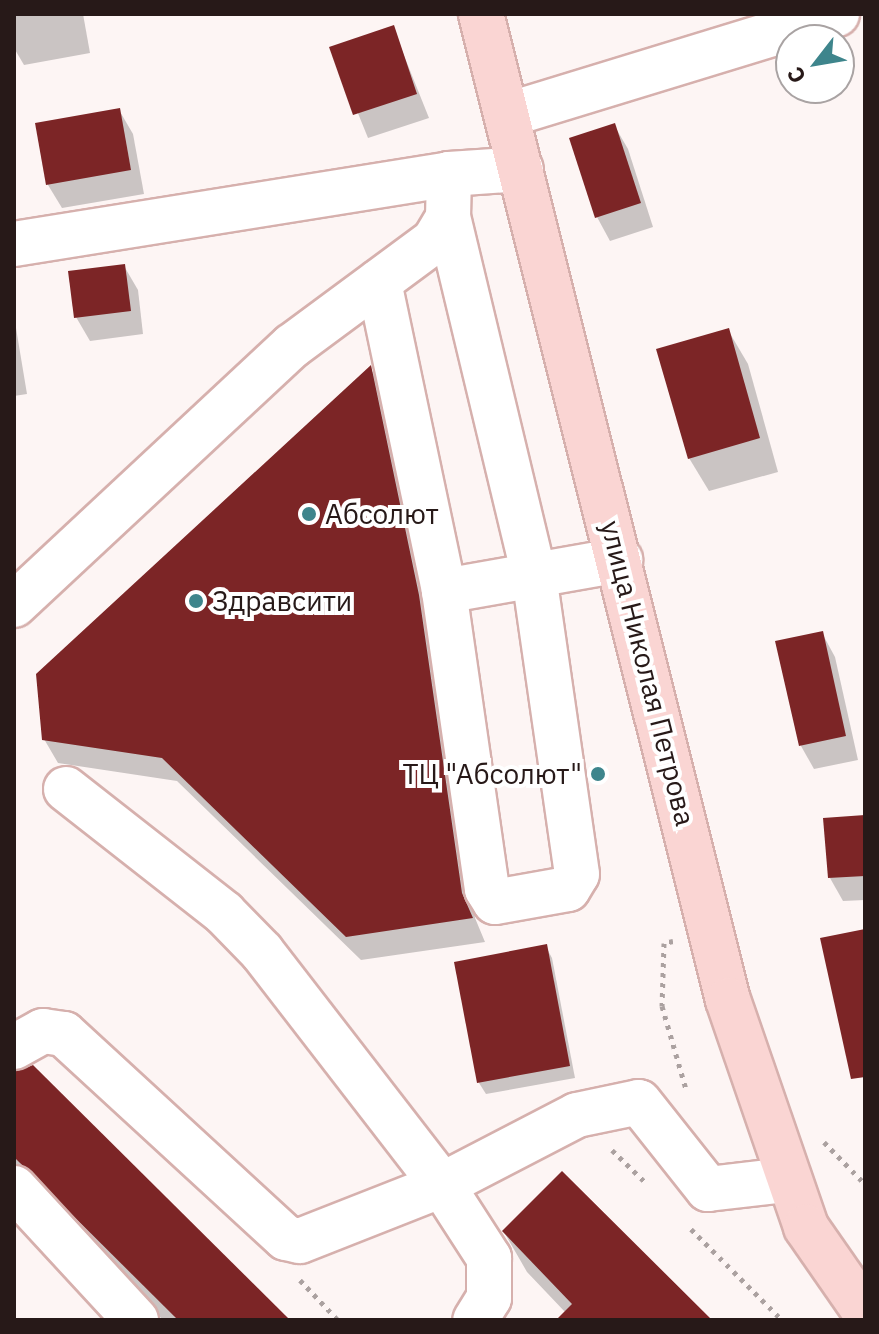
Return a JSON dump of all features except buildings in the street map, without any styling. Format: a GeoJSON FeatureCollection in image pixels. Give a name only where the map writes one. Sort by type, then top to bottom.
{"type":"FeatureCollection","features":[{"type":"Feature","properties":{"kind":"main road","name":"улица Николая Петрова"},"geometry":{"type":"LineString","coordinates":[[481,14],[711,929],[786,1180],[829,1266],[865,1312]]}},
{"type":"Feature","properties":{"kind":"street"},"geometry":{"type":"LineString","coordinates":[[507,115],[837,14]]}},
{"type":"Feature","properties":{"kind":"street"},"geometry":{"type":"LineString","coordinates":[[14,244],[449,174],[521,169]]}},
{"type":"Feature","properties":{"kind":"street"},"geometry":{"type":"LineString","coordinates":[[379,282],[444,591],[487,889],[495,902],[506,902],[568,889],[577,874],[534,575],[448,218],[449,174]]}},
{"type":"Feature","properties":{"kind":"street"},"geometry":{"type":"LineString","coordinates":[[14,605],[292,346],[434,241],[448,218]]}},
{"type":"Feature","properties":{"kind":"street"},"geometry":{"type":"LineString","coordinates":[[444,591],[620,560]]}},
{"type":"Feature","properties":{"kind":"street"},"geometry":{"type":"LineString","coordinates":[[66,789],[224,913],[262,952],[442,1185],[489,1258],[489,1298],[475,1320]]}},
{"type":"Feature","properties":{"kind":"street"},"geometry":{"type":"LineString","coordinates":[[14,1047],[43,1031],[64,1034],[286,1238],[315,1237],[442,1185],[577,1115],[639,1102],[708,1189],[786,1180]]}},
{"type":"Feature","properties":{"kind":"street"},"geometry":{"type":"LineString","coordinates":[[14,1188],[136,1320]]}},
{"type":"Feature","properties":{"kind":"path"},"geometry":{"type":"LineString","coordinates":[[690,1105],[662,1006],[664,943],[711,929]]}},
{"type":"Feature","properties":{"kind":"place","name":"Абсолют"},"geometry":{"type":"Point","coordinates":[309,514]}},
{"type":"Feature","properties":{"kind":"place","name":"Здравсити"},"geometry":{"type":"Point","coordinates":[196,601]}},
{"type":"Feature","properties":{"kind":"place","name":"ТЦ \"Абсолют\""},"geometry":{"type":"Point","coordinates":[598,774]}}]}
